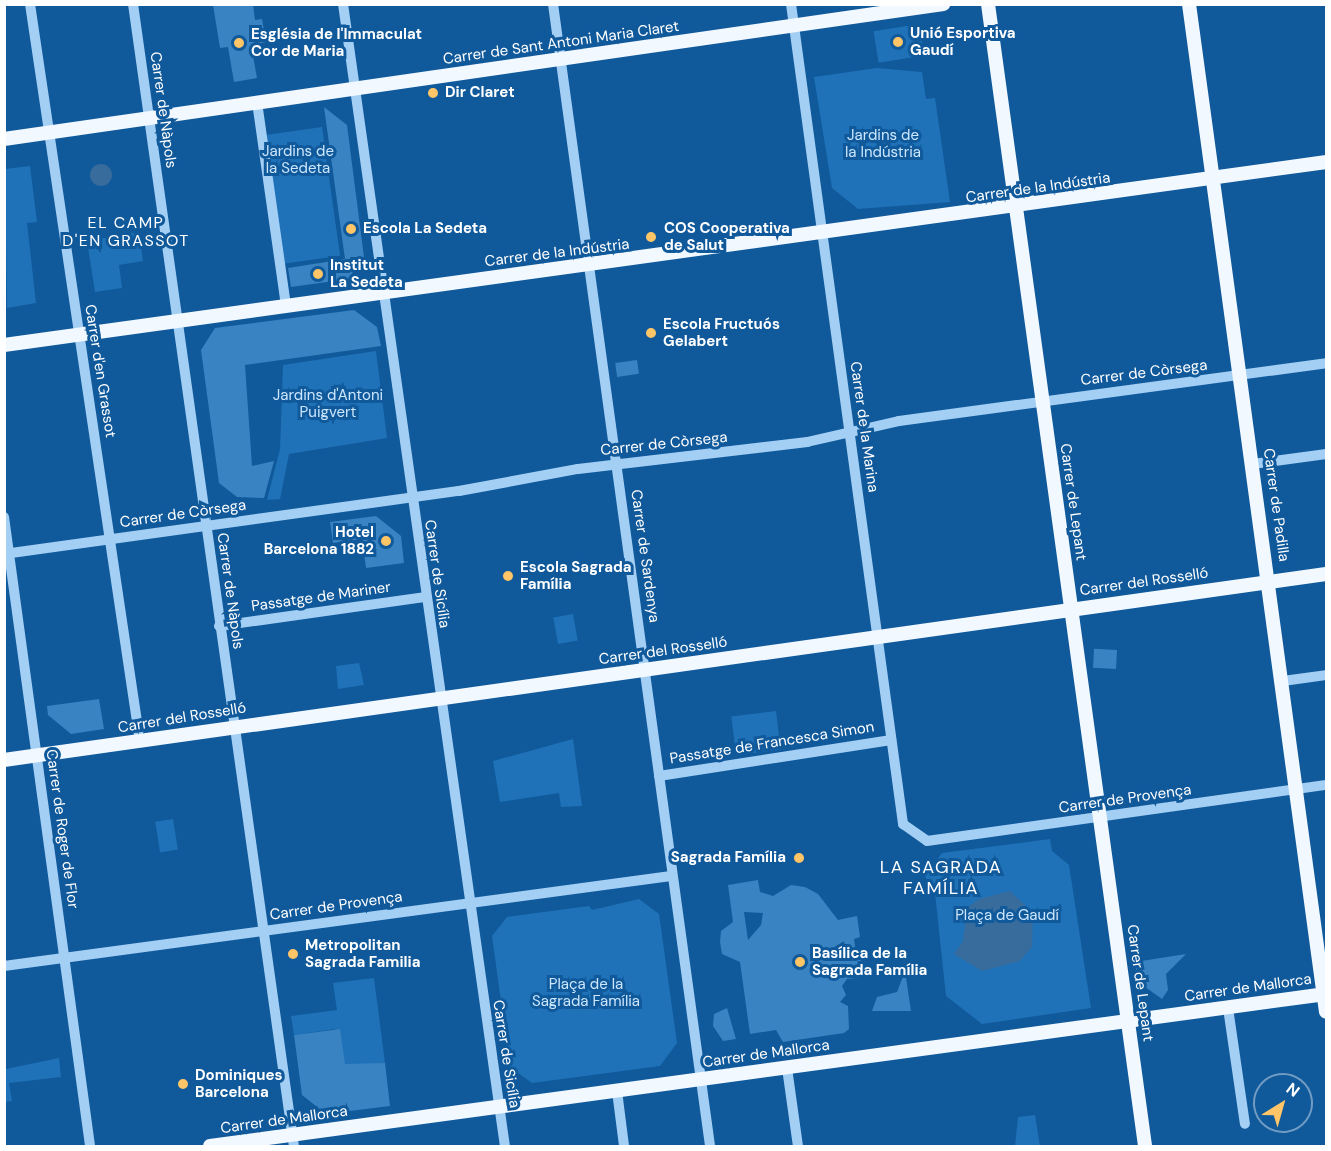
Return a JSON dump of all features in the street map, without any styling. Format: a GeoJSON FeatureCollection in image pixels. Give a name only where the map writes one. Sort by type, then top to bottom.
{"type":"FeatureCollection","features":[{"type":"Feature","properties":{"kind":"main road","name":"Carrer de Sant Antoni Maria Claret"},"geometry":{"type":"LineString","coordinates":[[4,139],[943,4]]}},
{"type":"Feature","properties":{"kind":"main road","name":"Carrer de Lepant"},"geometry":{"type":"LineString","coordinates":[[988,4],[1013,208],[1043,401],[1145,1146]]}},
{"type":"Feature","properties":{"kind":"main road","name":"Carrer de Padilla"},"geometry":{"type":"LineString","coordinates":[[1189,4],[1270,581],[1326,1011]]}},
{"type":"Feature","properties":{"kind":"main road","name":"Carrer de la Indústria"},"geometry":{"type":"LineString","coordinates":[[4,345],[1013,208],[1326,162]]}},
{"type":"Feature","properties":{"kind":"main road","name":"Carrer del Rosselló"},"geometry":{"type":"LineString","coordinates":[[4,760],[1326,574]]}},
{"type":"Feature","properties":{"kind":"main road","name":"Carrer de Mallorca"},"geometry":{"type":"LineString","coordinates":[[210,1146],[293,1141],[499,1106],[1325,994]]}},
{"type":"Feature","properties":{"kind":"street","name":"Carrer d'en Grassot"},"geometry":{"type":"LineString","coordinates":[[30,4],[140,742]]}},
{"type":"Feature","properties":{"kind":"street","name":"Carrer de Nàpols"},"geometry":{"type":"LineString","coordinates":[[133,4],[233,728],[293,1141]]}},
{"type":"Feature","properties":{"kind":"street","name":"Carrer de Sicília"},"geometry":{"type":"LineString","coordinates":[[343,4],[468,904],[505,1146]]}},
{"type":"Feature","properties":{"kind":"street","name":"Carrer de Sardenya"},"geometry":{"type":"LineString","coordinates":[[554,4],[671,876],[710,1146]]}},
{"type":"Feature","properties":{"kind":"street","name":"Carrer de la Marina"},"geometry":{"type":"LineString","coordinates":[[790,4],[903,824],[927,842]]}},
{"type":"Feature","properties":{"kind":"street"},"geometry":{"type":"LineString","coordinates":[[257,102],[286,305]]}},
{"type":"Feature","properties":{"kind":"street","name":"Carrer de Còrsega"},"geometry":{"type":"LineString","coordinates":[[7,553],[411,497],[617,465],[795,443],[850,431],[1043,401],[1326,363]]}},
{"type":"Feature","properties":{"kind":"street"},"geometry":{"type":"LineString","coordinates":[[1253,464],[1326,454]]}},
{"type":"Feature","properties":{"kind":"street","name":"Carrer de Roger de Flor"},"geometry":{"type":"LineString","coordinates":[[4,516],[7,553],[90,1146]]}},
{"type":"Feature","properties":{"kind":"street","name":"Passatge de Mariner"},"geometry":{"type":"LineString","coordinates":[[219,626],[426,597]]}},
{"type":"Feature","properties":{"kind":"street"},"geometry":{"type":"LineString","coordinates":[[1283,681],[1326,675]]}},
{"type":"Feature","properties":{"kind":"street","name":"Passatge de Francesca Simon"},"geometry":{"type":"LineString","coordinates":[[659,776],[891,740]]}},
{"type":"Feature","properties":{"kind":"street","name":"Carrer de Provença"},"geometry":{"type":"LineString","coordinates":[[927,842],[1326,785]]}},
{"type":"Feature","properties":{"kind":"street","name":"Carrer de Provença"},"geometry":{"type":"LineString","coordinates":[[4,966],[671,876]]}},
{"type":"Feature","properties":{"kind":"street"},"geometry":{"type":"LineString","coordinates":[[1228,1008],[1245,1124]]}},
{"type":"Feature","properties":{"kind":"street"},"geometry":{"type":"LineString","coordinates":[[787,1068],[798,1146]]}},
{"type":"Feature","properties":{"kind":"street"},"geometry":{"type":"LineString","coordinates":[[617,1090],[624,1146]]}},
{"type":"Feature","properties":{"kind":"green space","name":"Unió Esportiva Gaudí"},"geometry":{"type":"Polygon","coordinates":[[[919,24],[924,56],[879,63],[874,31],[919,24]]]}},
{"type":"Feature","properties":{"kind":"green space","name":"Jardins de la Indústria"},"geometry":{"type":"Polygon","coordinates":[[[877,68],[922,72],[926,99],[935,98],[950,202],[858,209],[832,188],[814,77],[877,68]]]}},
{"type":"Feature","properties":{"kind":"green space","name":"Jardins de la Sedeta"},"geometry":{"type":"Polygon","coordinates":[[[322,127],[340,256],[284,264],[266,135],[322,127]]]}},
{"type":"Feature","properties":{"kind":"green space"},"geometry":{"type":"Polygon","coordinates":[[[30,166],[37,222],[27,223],[36,303],[7,308],[5,169],[30,166]]]}},
{"type":"Feature","properties":{"kind":"green space"},"geometry":{"type":"Polygon","coordinates":[[[139,232],[143,261],[119,265],[122,288],[95,292],[87,241],[139,232]]]}},
{"type":"Feature","properties":{"kind":"green space","name":"Jardins d'Antoni Puigvert"},"geometry":{"type":"Polygon","coordinates":[[[376,351],[387,438],[289,454],[280,499],[267,500],[280,449],[283,365],[376,351]]]}},
{"type":"Feature","properties":{"kind":"green space"},"geometry":{"type":"Polygon","coordinates":[[[573,614],[578,641],[558,644],[553,617],[573,614]]]}},
{"type":"Feature","properties":{"kind":"green space"},"geometry":{"type":"Polygon","coordinates":[[[359,663],[364,685],[338,689],[336,666],[359,663]]]}},
{"type":"Feature","properties":{"kind":"green space"},"geometry":{"type":"Polygon","coordinates":[[[776,711],[781,750],[736,755],[731,716],[776,711]]]}},
{"type":"Feature","properties":{"kind":"green space"},"geometry":{"type":"Polygon","coordinates":[[[573,739],[582,806],[561,807],[559,793],[500,802],[493,761],[573,739]]]}},
{"type":"Feature","properties":{"kind":"green space"},"geometry":{"type":"Polygon","coordinates":[[[173,819],[178,850],[160,852],[155,822],[173,819]]]}},
{"type":"Feature","properties":{"kind":"green space","name":"Plaça de Gaudí"},"geometry":{"type":"Polygon","coordinates":[[[1050,839],[1052,851],[1069,865],[1091,1008],[982,1024],[946,996],[935,893],[925,876],[942,853],[1050,839]]]}},
{"type":"Feature","properties":{"kind":"green space","name":"Plaça de la Sagrada Família"},"geometry":{"type":"Polygon","coordinates":[[[639,899],[659,914],[677,1043],[660,1066],[532,1083],[510,1067],[492,936],[507,917],[589,906],[592,910],[639,899]]]}},
{"type":"Feature","properties":{"kind":"green space"},"geometry":{"type":"Polygon","coordinates":[[[374,978],[385,1063],[342,1069],[335,1029],[294,1035],[291,1016],[337,1010],[333,983],[374,978]]]}},
{"type":"Feature","properties":{"kind":"green space"},"geometry":{"type":"Polygon","coordinates":[[[59,1058],[61,1077],[9,1083],[12,1101],[5,1102],[5,1061],[6,1069],[59,1058]]]}},
{"type":"Feature","properties":{"kind":"green space"},"geometry":{"type":"Polygon","coordinates":[[[1035,1115],[1040,1146],[1015,1146],[1018,1117],[1035,1115]]]}},
{"type":"Feature","properties":{"kind":"shaded area"},"geometry":{"type":"Polygon","coordinates":[[[97,164],[105,164],[112,171],[112,179],[105,186],[97,186],[90,179],[90,171],[97,164]]]}},
{"type":"Feature","properties":{"kind":"shaded area"},"geometry":{"type":"Polygon","coordinates":[[[1010,891],[1033,913],[1032,947],[1020,961],[982,971],[954,954],[963,941],[967,908],[979,899],[1010,891]]]}},
{"type":"Feature","properties":{"kind":"building","name":"Església de l'Immaculat Cor de Maria"},"geometry":{"type":"Polygon","coordinates":[[[253,4],[255,20],[262,19],[266,42],[251,45],[257,78],[234,82],[228,47],[220,48],[213,5],[253,4]]]}},
{"type":"Feature","properties":{"kind":"building"},"geometry":{"type":"Polygon","coordinates":[[[324,107],[347,125],[364,257],[348,279],[291,287],[288,268],[345,259],[324,107]]]}},
{"type":"Feature","properties":{"kind":"building"},"geometry":{"type":"Polygon","coordinates":[[[354,310],[377,327],[381,346],[245,365],[252,466],[274,461],[264,498],[237,497],[219,483],[201,350],[215,328],[354,310]]]}},
{"type":"Feature","properties":{"kind":"building"},"geometry":{"type":"Polygon","coordinates":[[[637,360],[639,374],[617,377],[615,363],[637,360]]]}},
{"type":"Feature","properties":{"kind":"building","name":"Hotel Barcelona 1882"},"geometry":{"type":"Polygon","coordinates":[[[376,516],[401,536],[404,563],[366,568],[362,539],[333,543],[330,522],[376,516]]]}},
{"type":"Feature","properties":{"kind":"building"},"geometry":{"type":"Polygon","coordinates":[[[1094,649],[1117,650],[1116,669],[1093,668],[1094,649]]]}},
{"type":"Feature","properties":{"kind":"building"},"geometry":{"type":"Polygon","coordinates":[[[99,699],[104,729],[71,734],[48,715],[47,706],[99,699]]]}},
{"type":"Feature","properties":{"kind":"building","name":"Basílica de la Sagrada Família"},"geometry":{"type":"Polygon","coordinates":[[[758,880],[760,892],[773,896],[791,885],[805,887],[818,894],[838,920],[857,916],[860,937],[854,939],[857,960],[865,957],[866,977],[847,979],[842,986],[846,995],[840,1002],[848,1006],[849,1029],[844,1033],[783,1042],[776,1030],[750,1034],[740,962],[722,954],[720,942],[721,931],[733,922],[728,885],[758,880]],[[744,912],[748,940],[761,925],[763,913],[744,912]]]}},
{"type":"Feature","properties":{"kind":"building"},"geometry":{"type":"Polygon","coordinates":[[[1186,954],[1166,974],[1168,990],[1162,999],[1138,982],[1135,962],[1186,954]]]}},
{"type":"Feature","properties":{"kind":"building"},"geometry":{"type":"Polygon","coordinates":[[[905,971],[911,1011],[872,1011],[877,997],[897,992],[905,971]]]}},
{"type":"Feature","properties":{"kind":"building"},"geometry":{"type":"Polygon","coordinates":[[[727,1008],[736,1039],[723,1041],[713,1026],[714,1014],[727,1008]]]}},
{"type":"Feature","properties":{"kind":"building"},"geometry":{"type":"Polygon","coordinates":[[[340,1029],[345,1064],[385,1063],[390,1106],[326,1114],[302,1095],[294,1035],[340,1029]]]}},
{"type":"Feature","properties":{"kind":"place","name":"Unió Esportiva Gaudí"},"geometry":{"type":"Point","coordinates":[898,42]}},
{"type":"Feature","properties":{"kind":"place","name":"Església de l'Immaculat Cor de Maria"},"geometry":{"type":"Point","coordinates":[239,43]}},
{"type":"Feature","properties":{"kind":"place","name":"Dir Claret"},"geometry":{"type":"Point","coordinates":[433,93]}},
{"type":"Feature","properties":{"kind":"place","name":"Escola La Sedeta"},"geometry":{"type":"Point","coordinates":[351,229]}},
{"type":"Feature","properties":{"kind":"place","name":"COS Cooperativa de Salut"},"geometry":{"type":"Point","coordinates":[651,237]}},
{"type":"Feature","properties":{"kind":"place","name":"Institut La Sedeta"},"geometry":{"type":"Point","coordinates":[318,274]}},
{"type":"Feature","properties":{"kind":"place","name":"Escola Fructuós Gelabert"},"geometry":{"type":"Point","coordinates":[651,333]}},
{"type":"Feature","properties":{"kind":"place","name":"Hotel Barcelona 1882"},"geometry":{"type":"Point","coordinates":[386,541]}},
{"type":"Feature","properties":{"kind":"place","name":"Escola Sagrada Família"},"geometry":{"type":"Point","coordinates":[508,576]}},
{"type":"Feature","properties":{"kind":"place","name":"Sagrada Família"},"geometry":{"type":"Point","coordinates":[799,858]}},
{"type":"Feature","properties":{"kind":"place","name":"Metropolitan Sagrada Familia"},"geometry":{"type":"Point","coordinates":[293,954]}},
{"type":"Feature","properties":{"kind":"place","name":"Basílica de la Sagrada Família"},"geometry":{"type":"Point","coordinates":[800,962]}},
{"type":"Feature","properties":{"kind":"place","name":"Dominiques Barcelona"},"geometry":{"type":"Point","coordinates":[183,1084]}},
{"type":"Feature","properties":{"kind":"district","name":"EL CAMP D'EN GRASSOT"},"geometry":{"type":"Point","coordinates":[126,232]}},
{"type":"Feature","properties":{"kind":"district","name":"LA SAGRADA FAMÍLIA"},"geometry":{"type":"Point","coordinates":[941,878]}}]}
